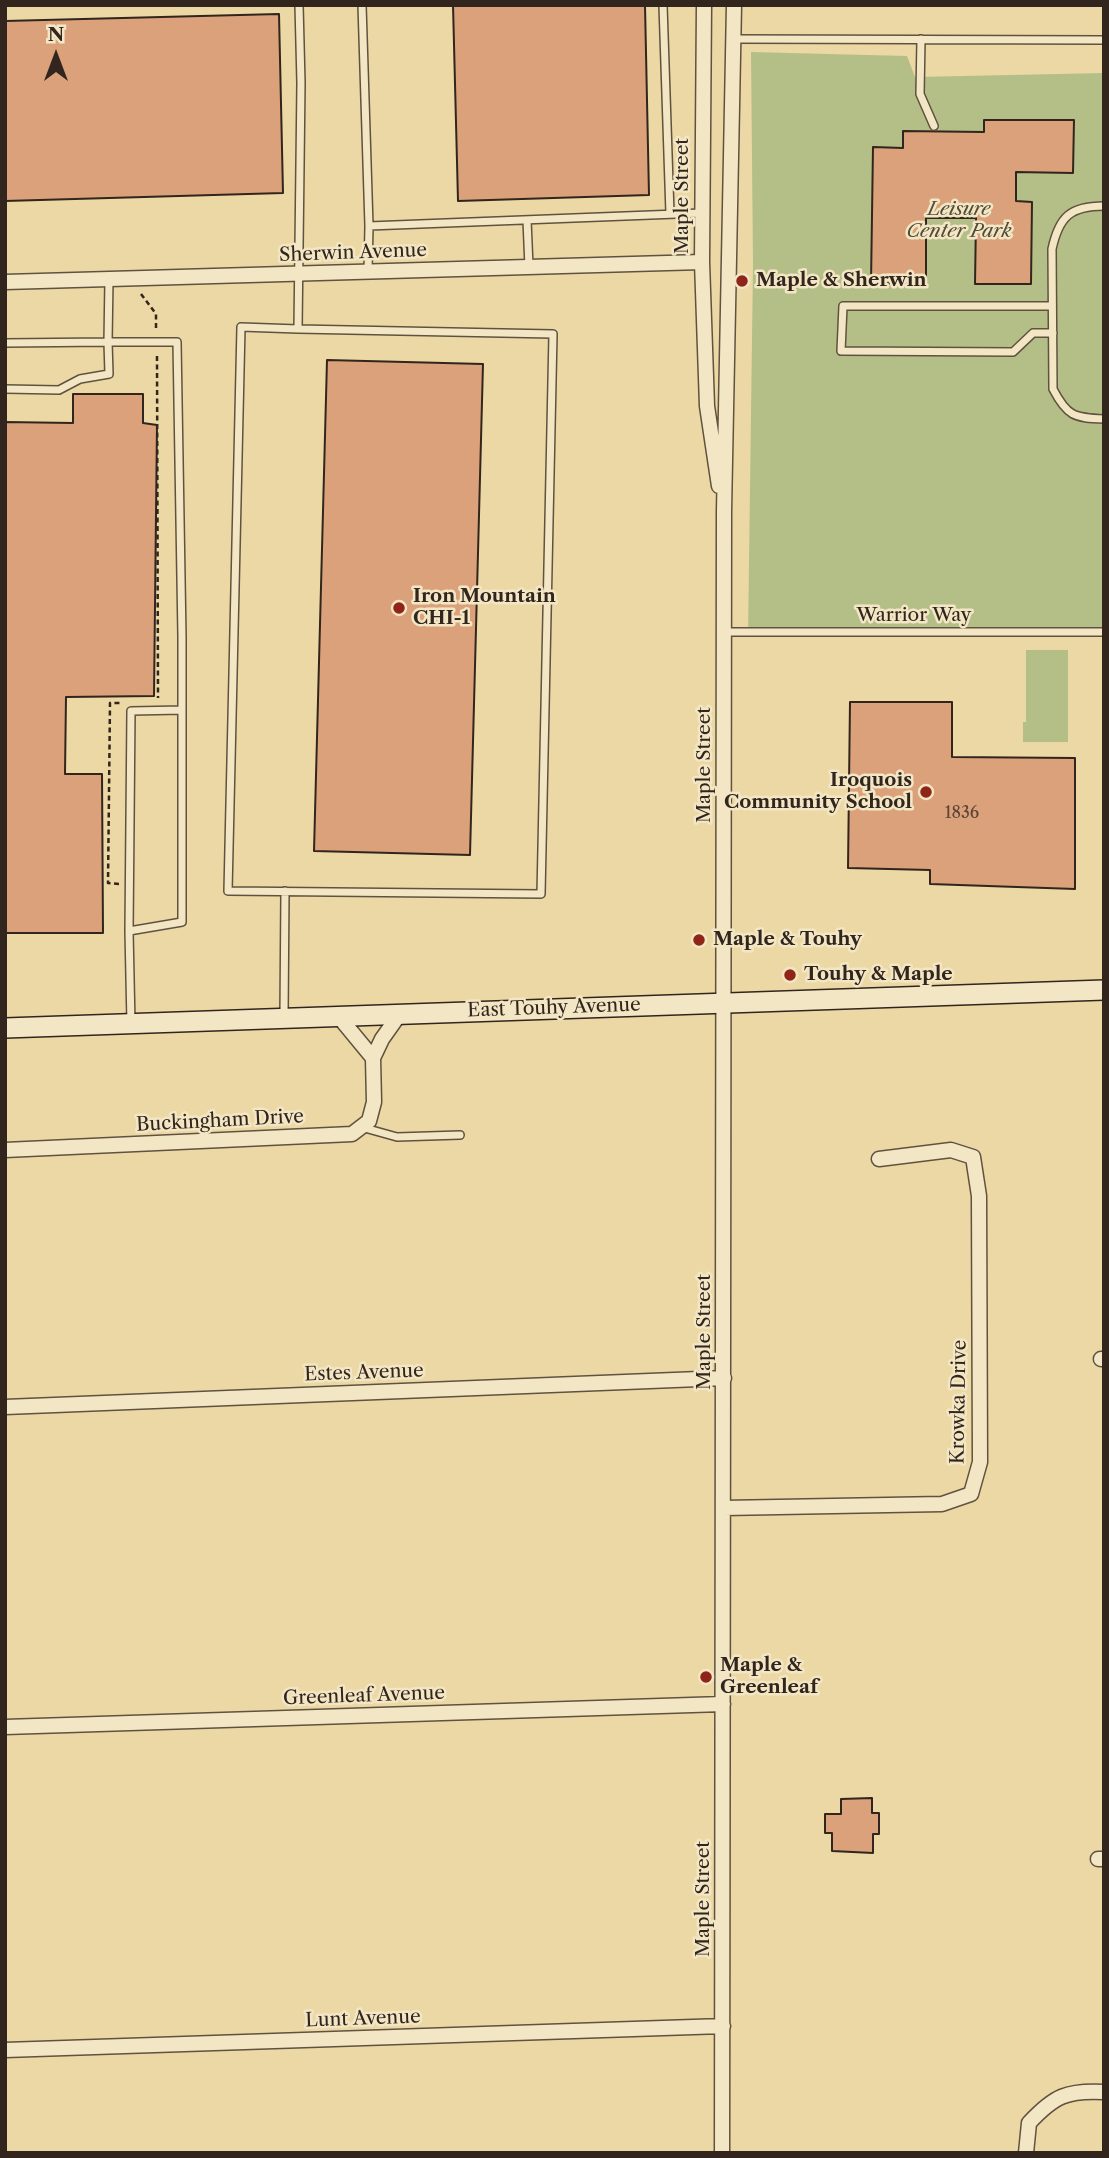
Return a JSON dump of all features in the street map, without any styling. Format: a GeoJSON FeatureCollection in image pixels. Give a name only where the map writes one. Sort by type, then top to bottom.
{"type":"FeatureCollection","features":[{"type":"Feature","properties":{"kind":"main road","name":"East Touhy Avenue"},"geometry":{"type":"LineString","coordinates":[[5,1028],[1104,990]]}},
{"type":"Feature","properties":{"kind":"street","name":"Maple Street"},"geometry":{"type":"LineString","coordinates":[[704,5],[702,262],[707,406],[715,469],[724,511]]}},
{"type":"Feature","properties":{"kind":"street","name":"Maple Street"},"geometry":{"type":"LineString","coordinates":[[722,2153],[724,511],[734,5]]}},
{"type":"Feature","properties":{"kind":"street","name":"Sherwin Avenue"},"geometry":{"type":"LineString","coordinates":[[5,282],[702,262]]}},
{"type":"Feature","properties":{"kind":"street"},"geometry":{"type":"LineString","coordinates":[[361,1127],[369,1121],[374,1102],[373,1058],[382,1039],[399,1015]]}},
{"type":"Feature","properties":{"kind":"street"},"geometry":{"type":"LineString","coordinates":[[340,1018],[373,1058]]}},
{"type":"Feature","properties":{"kind":"street","name":"Buckingham Drive"},"geometry":{"type":"LineString","coordinates":[[5,1150],[352,1133],[361,1127]]}},
{"type":"Feature","properties":{"kind":"street","name":"Krowka Drive"},"geometry":{"type":"LineString","coordinates":[[724,1508],[942,1504],[971,1494],[980,1462],[979,1196],[973,1157],[951,1150],[879,1159]]}},
{"type":"Feature","properties":{"kind":"street","name":"Estes Avenue"},"geometry":{"type":"LineString","coordinates":[[5,1408],[724,1378]]}},
{"type":"Feature","properties":{"kind":"street","name":"Greenleaf Avenue"},"geometry":{"type":"LineString","coordinates":[[5,1727],[723,1704]]}},
{"type":"Feature","properties":{"kind":"street","name":"Lunt Avenue"},"geometry":{"type":"LineString","coordinates":[[5,2050],[723,2026]]}},
{"type":"Feature","properties":{"kind":"street"},"geometry":{"type":"LineString","coordinates":[[1026,2153],[1029,2123],[1057,2097],[1078,2090],[1104,2092]]}},
{"type":"Feature","properties":{"kind":"lane"},"geometry":{"type":"LineString","coordinates":[[298,329],[301,83],[299,5]]}},
{"type":"Feature","properties":{"kind":"lane"},"geometry":{"type":"LineString","coordinates":[[362,5],[368,271]]}},
{"type":"Feature","properties":{"kind":"lane"},"geometry":{"type":"LineString","coordinates":[[663,5],[670,215]]}},
{"type":"Feature","properties":{"kind":"lane"},"geometry":{"type":"LineString","coordinates":[[733,39],[1104,40]]}},
{"type":"Feature","properties":{"kind":"lane"},"geometry":{"type":"LineString","coordinates":[[921,39],[920,94],[934,126]]}},
{"type":"Feature","properties":{"kind":"lane"},"geometry":{"type":"LineString","coordinates":[[1104,206],[1086,206],[1069,215],[1056,227],[1052,249],[1053,389],[1062,405],[1074,416],[1104,419]]}},
{"type":"Feature","properties":{"kind":"lane"},"geometry":{"type":"LineString","coordinates":[[369,226],[702,213]]}},
{"type":"Feature","properties":{"kind":"lane"},"geometry":{"type":"LineString","coordinates":[[527,220],[529,267]]}},
{"type":"Feature","properties":{"kind":"lane"},"geometry":{"type":"LineString","coordinates":[[5,389],[60,390],[80,379],[109,374],[108,279]]}},
{"type":"Feature","properties":{"kind":"lane"},"geometry":{"type":"LineString","coordinates":[[1052,306],[844,306],[841,351],[1013,352],[1033,333],[1053,333]]}},
{"type":"Feature","properties":{"kind":"lane"},"geometry":{"type":"LineString","coordinates":[[240,327],[298,329],[553,334],[541,894],[228,891],[240,327]]}},
{"type":"Feature","properties":{"kind":"lane"},"geometry":{"type":"LineString","coordinates":[[5,343],[177,342],[182,922],[130,931]]}},
{"type":"Feature","properties":{"kind":"lane","name":"Warrior Way"},"geometry":{"type":"LineString","coordinates":[[724,632],[1104,632]]}},
{"type":"Feature","properties":{"kind":"lane"},"geometry":{"type":"LineString","coordinates":[[131,1024],[131,711],[182,710]]}},
{"type":"Feature","properties":{"kind":"lane"},"geometry":{"type":"LineString","coordinates":[[284,1019],[285,891]]}},
{"type":"Feature","properties":{"kind":"lane"},"geometry":{"type":"LineString","coordinates":[[361,1127],[397,1138],[460,1136]]}},
{"type":"Feature","properties":{"kind":"path"},"geometry":{"type":"LineString","coordinates":[[138,290],[156,314],[156,328]]}},
{"type":"Feature","properties":{"kind":"path"},"geometry":{"type":"LineString","coordinates":[[157,356],[158,703]]}},
{"type":"Feature","properties":{"kind":"path"},"geometry":{"type":"LineString","coordinates":[[121,887],[120,884],[108,883],[110,703],[122,703]]}},
{"type":"Feature","properties":{"kind":"green space","name":"Leisure Center Park"},"geometry":{"type":"Polygon","coordinates":[[[751,52],[907,56],[915,77],[1104,73],[1104,637],[748,637],[753,265],[751,52]]]}},
{"type":"Feature","properties":{"kind":"green space"},"geometry":{"type":"Polygon","coordinates":[[[1026,650],[1068,650],[1068,742],[1023,742],[1023,722],[1026,722],[1026,650]]]}},
{"type":"Feature","properties":{"kind":"building"},"geometry":{"type":"Polygon","coordinates":[[[453,5],[645,5],[649,195],[458,201],[453,5]]]}},
{"type":"Feature","properties":{"kind":"building"},"geometry":{"type":"Polygon","coordinates":[[[279,14],[283,193],[5,201],[5,21],[279,14]]]}},
{"type":"Feature","properties":{"kind":"building"},"geometry":{"type":"Polygon","coordinates":[[[984,120],[1074,120],[1073,173],[1016,172],[1016,201],[1032,202],[1031,284],[975,284],[976,218],[926,218],[926,284],[871,283],[873,147],[903,148],[903,131],[984,132],[984,120]]]}},
{"type":"Feature","properties":{"kind":"building","name":"Iron Mountain CHI-1"},"geometry":{"type":"Polygon","coordinates":[[[327,360],[483,364],[470,855],[314,851],[327,360]]]}},
{"type":"Feature","properties":{"kind":"building"},"geometry":{"type":"Polygon","coordinates":[[[73,394],[143,394],[143,423],[157,425],[154,696],[66,697],[65,774],[102,774],[103,933],[5,933],[5,422],[73,423],[73,394]]]}},
{"type":"Feature","properties":{"kind":"building"},"geometry":{"type":"Polygon","coordinates":[[[850,702],[952,702],[952,757],[1075,758],[1075,889],[930,884],[930,870],[848,868],[850,702]]]}},
{"type":"Feature","properties":{"kind":"building"},"geometry":{"type":"Polygon","coordinates":[[[872,1798],[872,1813],[879,1813],[879,1834],[873,1834],[873,1853],[832,1851],[832,1833],[825,1833],[825,1814],[841,1814],[841,1799],[872,1798]]]}},
{"type":"Feature","properties":{"kind":"place","name":"Maple & Sherwin"},"geometry":{"type":"Point","coordinates":[742,281]}},
{"type":"Feature","properties":{"kind":"place","name":"Iron Mountain CHI-1"},"geometry":{"type":"Point","coordinates":[399,608]}},
{"type":"Feature","properties":{"kind":"place","name":"Iroquois Community School"},"geometry":{"type":"Point","coordinates":[926,792]}},
{"type":"Feature","properties":{"kind":"place","name":"Maple & Touhy"},"geometry":{"type":"Point","coordinates":[699,940]}},
{"type":"Feature","properties":{"kind":"place","name":"Touhy & Maple"},"geometry":{"type":"Point","coordinates":[790,975]}},
{"type":"Feature","properties":{"kind":"place","name":"Maple & Greenleaf"},"geometry":{"type":"Point","coordinates":[706,1677]}}]}
